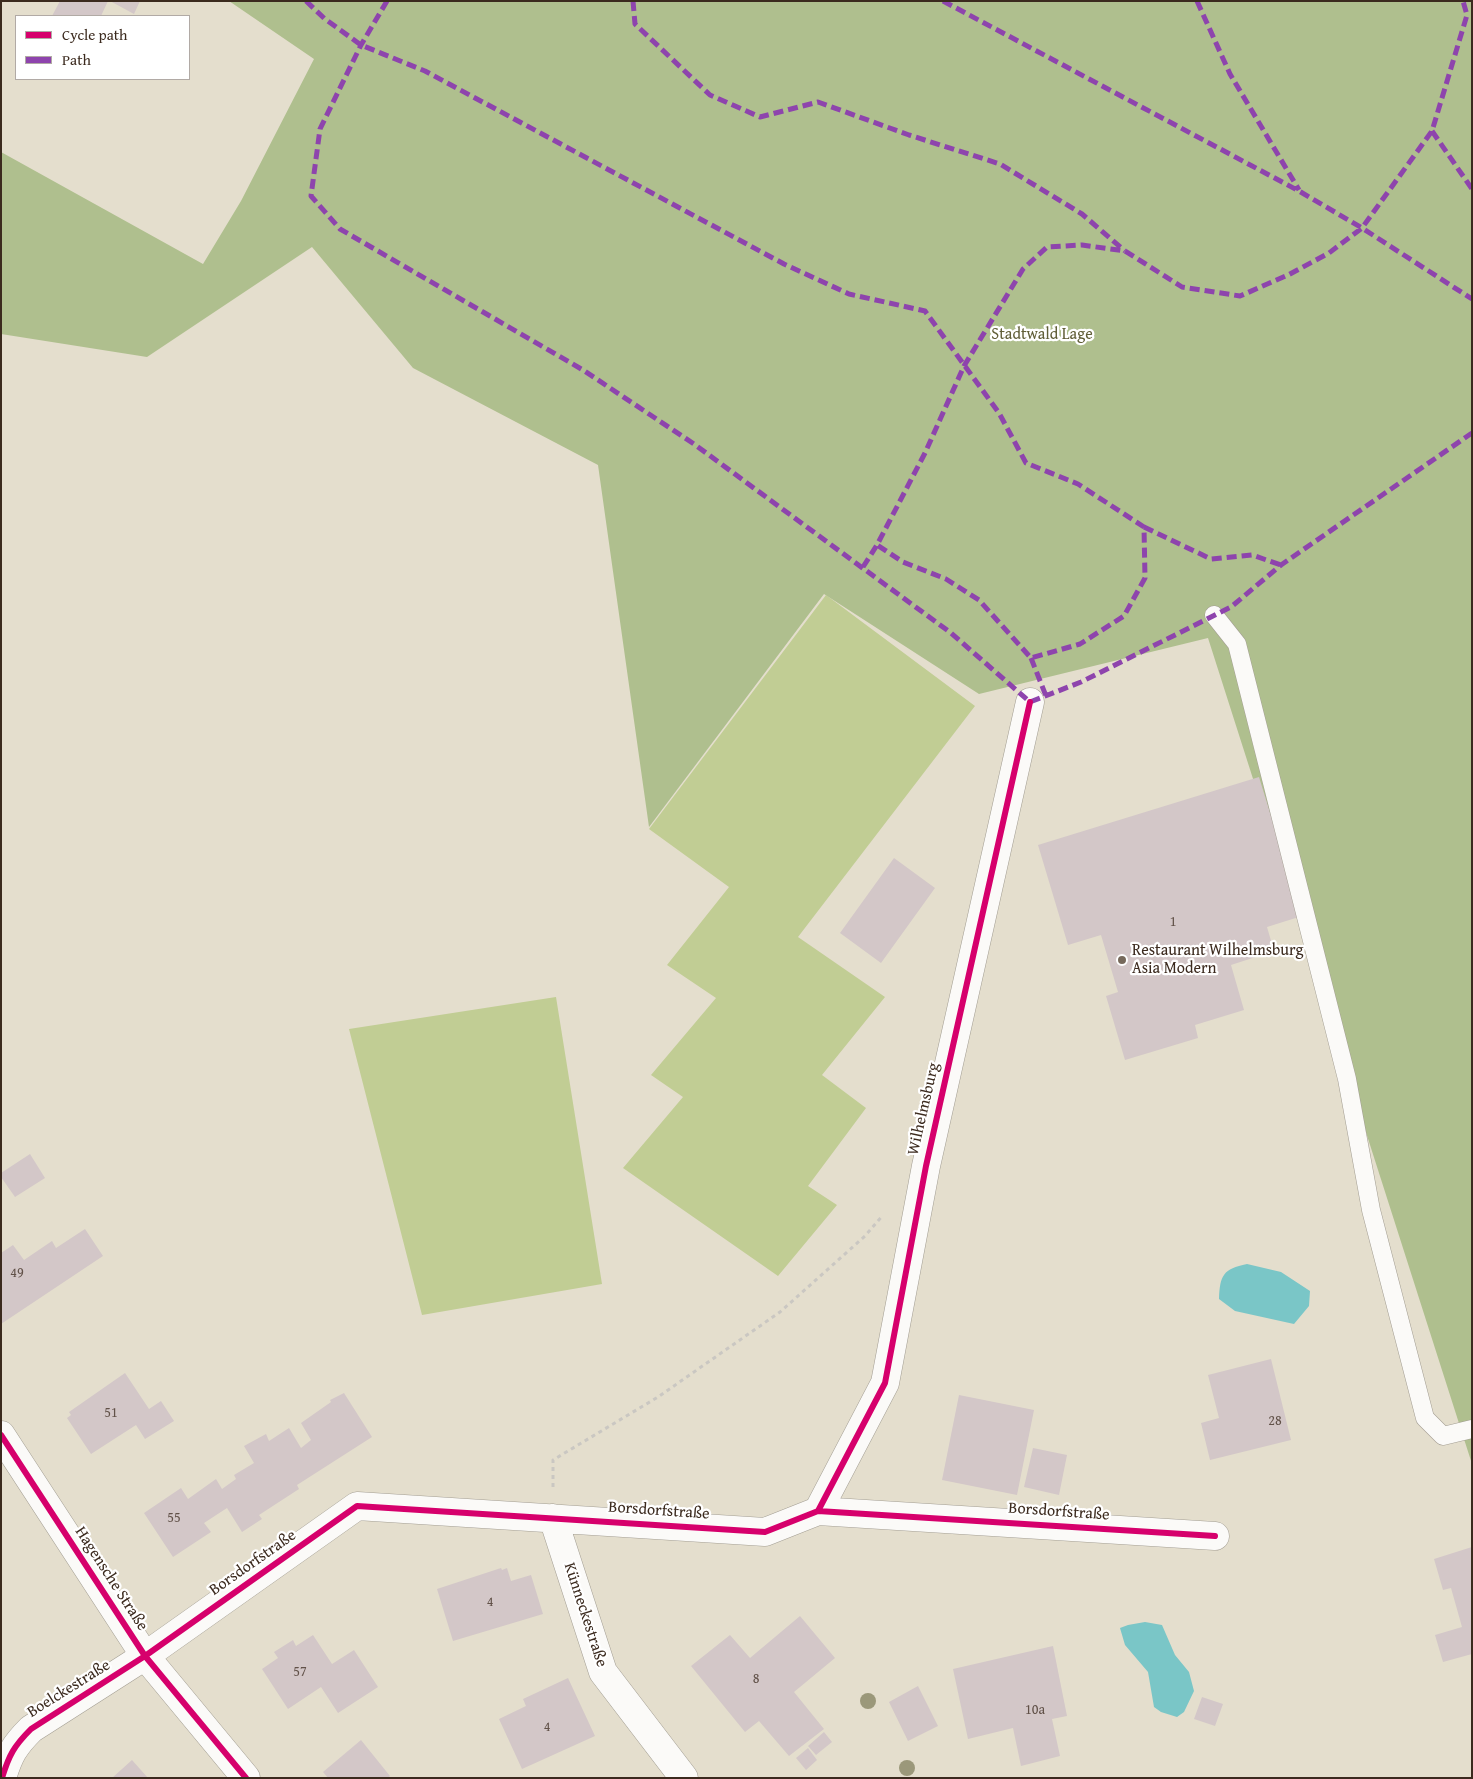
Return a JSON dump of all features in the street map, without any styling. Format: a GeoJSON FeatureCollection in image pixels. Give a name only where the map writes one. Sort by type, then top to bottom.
{"type":"FeatureCollection","features":[{"type":"Feature","properties":{"kind":"street","name":"Wilhelmsburg"},"geometry":{"type":"LineString","coordinates":[[818,1510],[885,1383],[926,1166],[1030,702]]}},
{"type":"Feature","properties":{"kind":"street","name":"Hagensche Straße"},"geometry":{"type":"LineString","coordinates":[[1,1435],[145,1656],[246,1778]]}},
{"type":"Feature","properties":{"kind":"street","name":"Borsdorfstraße"},"geometry":{"type":"LineString","coordinates":[[145,1656],[357,1506],[765,1532],[818,1510],[1215,1536]]}},
{"type":"Feature","properties":{"kind":"street","name":"Künneckestraße"},"geometry":{"type":"LineString","coordinates":[[553,1518],[603,1672],[684,1778]]}},
{"type":"Feature","properties":{"kind":"street","name":"Boelckestraße"},"geometry":{"type":"LineString","coordinates":[[2,1778],[16,1744],[31,1729],[145,1656]]}},
{"type":"Feature","properties":{"kind":"lane"},"geometry":{"type":"LineString","coordinates":[[1214,615],[1237,644],[1347,1079],[1371,1210],[1425,1418],[1443,1436],[1472,1429]]}},
{"type":"Feature","properties":{"kind":"path"},"geometry":{"type":"LineString","coordinates":[[553,1518],[553,1460],[658,1396],[780,1312],[865,1236],[889,1208]]}},
{"type":"Feature","properties":{"kind":"green space","name":"Stadtwald Lage"},"geometry":{"type":"Polygon","coordinates":[[[229,1],[1472,1],[1472,1464],[1208,638],[979,694],[824,594],[649,827],[598,465],[413,368],[312,247],[147,357],[1,334],[1,152],[203,264],[241,201],[314,59],[229,1]]]}},
{"type":"Feature","properties":{"kind":"green space"},"geometry":{"type":"Polygon","coordinates":[[[826,595],[975,706],[798,937],[885,997],[822,1075],[866,1108],[808,1186],[837,1205],[778,1276],[623,1168],[683,1097],[651,1075],[716,998],[667,965],[729,887],[649,829],[826,595]]]}},
{"type":"Feature","properties":{"kind":"green space"},"geometry":{"type":"Polygon","coordinates":[[[556,997],[602,1284],[422,1315],[349,1029],[556,997]]]}},
{"type":"Feature","properties":{"kind":"water"},"geometry":{"type":"Polygon","coordinates":[[[1247,1264],[1281,1272],[1310,1291],[1309,1306],[1294,1324],[1235,1311],[1219,1299],[1220,1284],[1224,1274],[1233,1268],[1247,1264]]]}},
{"type":"Feature","properties":{"kind":"water"},"geometry":{"type":"Polygon","coordinates":[[[1145,1622],[1162,1625],[1175,1655],[1189,1672],[1194,1691],[1184,1712],[1177,1717],[1161,1712],[1154,1707],[1148,1672],[1125,1645],[1120,1628],[1145,1622]]]}},
{"type":"Feature","properties":{"kind":"building"},"geometry":{"type":"Polygon","coordinates":[[[60,1],[108,1],[101,15],[53,15],[60,1]]]}},
{"type":"Feature","properties":{"kind":"building"},"geometry":{"type":"Polygon","coordinates":[[[110,1],[140,1],[134,14],[110,1]]]}},
{"type":"Feature","properties":{"kind":"building"},"geometry":{"type":"Polygon","coordinates":[[[1259,777],[1302,916],[1267,927],[1274,951],[1231,965],[1244,1010],[1195,1025],[1198,1038],[1125,1060],[1106,996],[1118,992],[1101,935],[1068,945],[1038,845],[1259,777]]]}},
{"type":"Feature","properties":{"kind":"building"},"geometry":{"type":"Polygon","coordinates":[[[894,858],[935,888],[881,963],[840,933],[894,858]]]}},
{"type":"Feature","properties":{"kind":"building"},"geometry":{"type":"Polygon","coordinates":[[[30,1154],[45,1178],[15,1197],[1,1177],[1,1173],[30,1154]]]}},
{"type":"Feature","properties":{"kind":"building"},"geometry":{"type":"Polygon","coordinates":[[[85,1229],[103,1256],[1,1324],[1,1253],[13,1245],[24,1260],[52,1241],[56,1248],[85,1229]]]}},
{"type":"Feature","properties":{"kind":"building"},"geometry":{"type":"Polygon","coordinates":[[[1271,1359],[1291,1440],[1210,1460],[1201,1423],[1219,1418],[1208,1375],[1271,1359]]]}},
{"type":"Feature","properties":{"kind":"building"},"geometry":{"type":"Polygon","coordinates":[[[125,1373],[149,1409],[161,1401],[174,1421],[145,1439],[136,1425],[91,1454],[67,1418],[71,1415],[69,1412],[125,1373]]]}},
{"type":"Feature","properties":{"kind":"building"},"geometry":{"type":"Polygon","coordinates":[[[344,1393],[372,1437],[297,1485],[299,1489],[259,1515],[262,1519],[242,1532],[227,1508],[204,1523],[211,1532],[173,1557],[144,1513],[181,1488],[188,1499],[216,1479],[222,1489],[236,1479],[234,1475],[254,1463],[244,1446],[266,1434],[269,1441],[289,1428],[301,1448],[311,1440],[301,1423],[331,1402],[330,1400],[344,1393]]]}},
{"type":"Feature","properties":{"kind":"building"},"geometry":{"type":"Polygon","coordinates":[[[959,1395],[1034,1410],[1017,1495],[942,1480],[959,1395]]]}},
{"type":"Feature","properties":{"kind":"building"},"geometry":{"type":"Polygon","coordinates":[[[1033,1448],[1067,1455],[1059,1495],[1024,1487],[1033,1448]]]}},
{"type":"Feature","properties":{"kind":"building"},"geometry":{"type":"Polygon","coordinates":[[[1472,1547],[1472,1654],[1443,1662],[1435,1635],[1462,1627],[1451,1588],[1443,1590],[1434,1559],[1472,1547]]]}},
{"type":"Feature","properties":{"kind":"building"},"geometry":{"type":"Polygon","coordinates":[[[501,1568],[502,1570],[507,1568],[511,1581],[531,1575],[543,1614],[453,1641],[437,1589],[501,1568]]]}},
{"type":"Feature","properties":{"kind":"building"},"geometry":{"type":"Polygon","coordinates":[[[800,1616],[835,1658],[794,1692],[824,1729],[789,1756],[759,1721],[745,1732],[691,1666],[730,1635],[750,1658],[800,1616]]]}},
{"type":"Feature","properties":{"kind":"building"},"geometry":{"type":"Polygon","coordinates":[[[313,1635],[332,1664],[354,1650],[378,1687],[338,1713],[321,1687],[288,1709],[262,1669],[278,1658],[274,1652],[293,1640],[296,1646],[313,1635]]]}},
{"type":"Feature","properties":{"kind":"building"},"geometry":{"type":"Polygon","coordinates":[[[1053,1646],[1067,1716],[1052,1719],[1060,1756],[1021,1766],[1013,1728],[968,1739],[953,1669],[1053,1646]]]}},
{"type":"Feature","properties":{"kind":"building"},"geometry":{"type":"Polygon","coordinates":[[[568,1678],[595,1736],[522,1769],[499,1719],[526,1706],[523,1699],[568,1678]]]}},
{"type":"Feature","properties":{"kind":"building"},"geometry":{"type":"Polygon","coordinates":[[[918,1686],[938,1726],[908,1741],[889,1702],[918,1686]]]}},
{"type":"Feature","properties":{"kind":"building"},"geometry":{"type":"Polygon","coordinates":[[[1202,1697],[1223,1704],[1215,1726],[1194,1719],[1202,1697]]]}},
{"type":"Feature","properties":{"kind":"building"},"geometry":{"type":"Polygon","coordinates":[[[824,1732],[832,1742],[816,1755],[808,1746],[824,1732]]]}},
{"type":"Feature","properties":{"kind":"building"},"geometry":{"type":"Polygon","coordinates":[[[361,1740],[390,1776],[388,1778],[328,1778],[323,1772],[361,1740]]]}},
{"type":"Feature","properties":{"kind":"building"},"geometry":{"type":"Polygon","coordinates":[[[808,1748],[817,1760],[806,1770],[796,1758],[808,1748]]]}},
{"type":"Feature","properties":{"kind":"building"},"geometry":{"type":"Polygon","coordinates":[[[132,1760],[148,1778],[112,1778],[132,1760]]]}},
{"type":"Feature","properties":{"kind":"marked path"},"geometry":{"type":"LineString","coordinates":[[306,1],[325,19],[361,45],[425,71],[784,264],[849,294],[925,311],[999,413],[1026,463],[1078,484],[1144,527],[1145,578],[1124,616],[1080,644],[1031,658],[979,600],[946,579],[903,562],[877,545]]}},
{"type":"Feature","properties":{"kind":"marked path"},"geometry":{"type":"LineString","coordinates":[[387,1],[361,45],[320,129],[311,196],[340,229],[583,370],[694,444],[951,633],[1030,702],[1081,682],[1231,607],[1281,565],[1472,433]]}},
{"type":"Feature","properties":{"kind":"marked path"},"geometry":{"type":"LineString","coordinates":[[633,1],[635,24],[710,95],[760,117],[818,102],[909,135],[1000,164],[1082,214],[1125,251]]}},
{"type":"Feature","properties":{"kind":"marked path"},"geometry":{"type":"LineString","coordinates":[[943,1],[1299,191],[1362,228],[1472,299]]}},
{"type":"Feature","properties":{"kind":"marked path"},"geometry":{"type":"LineString","coordinates":[[1197,1],[1230,74],[1299,190]]}},
{"type":"Feature","properties":{"kind":"marked path"},"geometry":{"type":"LineString","coordinates":[[863,567],[877,545],[925,453],[964,366],[1023,269],[1047,247],[1082,245],[1125,251],[1182,287],[1240,296],[1288,275],[1329,253],[1362,228],[1432,131],[1467,15],[1463,1]]}},
{"type":"Feature","properties":{"kind":"marked path"},"geometry":{"type":"LineString","coordinates":[[1432,131],[1472,189]]}},
{"type":"Feature","properties":{"kind":"marked path"},"geometry":{"type":"LineString","coordinates":[[1144,527],[1211,559],[1252,555],[1281,565]]}},
{"type":"Feature","properties":{"kind":"marked path"},"geometry":{"type":"LineString","coordinates":[[1031,658],[1046,696]]}},
{"type":"Feature","properties":{"kind":"cycle path"},"geometry":{"type":"LineString","coordinates":[[818,1511],[885,1383],[926,1166],[1030,702]]}},
{"type":"Feature","properties":{"kind":"cycle path"},"geometry":{"type":"LineString","coordinates":[[1,1435],[145,1656],[246,1778]]}},
{"type":"Feature","properties":{"kind":"cycle path"},"geometry":{"type":"LineString","coordinates":[[2,1778],[13,1751],[31,1729],[145,1656],[357,1506],[765,1532],[818,1511],[1215,1536]]}},
{"type":"Feature","properties":{"kind":"place","name":"Restaurant Wilhelmsburg Asia Modern"},"geometry":{"type":"Point","coordinates":[1122,960]}}]}
